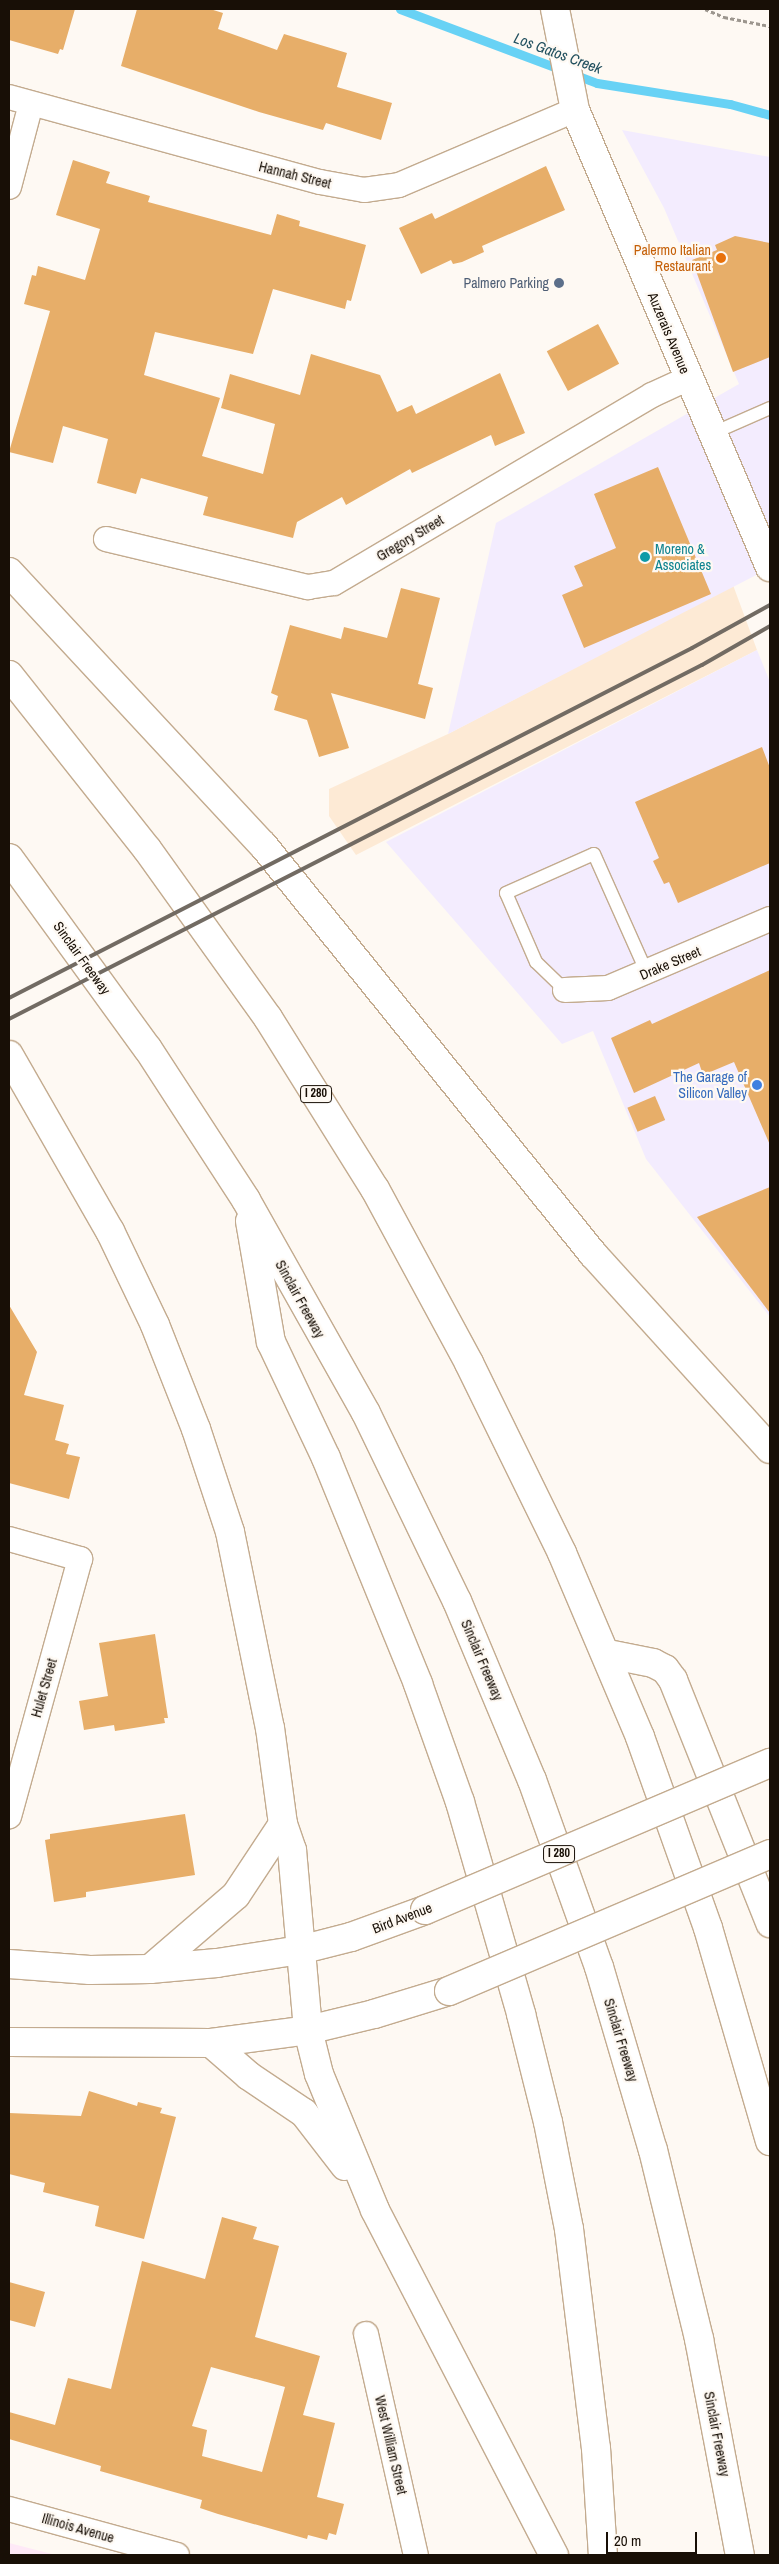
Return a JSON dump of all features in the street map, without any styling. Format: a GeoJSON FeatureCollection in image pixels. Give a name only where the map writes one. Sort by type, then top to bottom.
{"type":"FeatureCollection","features":[{"type":"Feature","properties":{"kind":"main road","name":"Auzerais Avenue"},"geometry":{"type":"LineString","coordinates":[[555,9],[574,105],[770,567]]}},
{"type":"Feature","properties":{"kind":"main road"},"geometry":{"type":"LineString","coordinates":[[9,572],[263,845],[593,1254],[770,1449]]}},
{"type":"Feature","properties":{"kind":"main road","name":"I 280"},"geometry":{"type":"LineString","coordinates":[[9,675],[147,849],[262,1010],[375,1189],[470,1363],[608,1654],[708,1928],[770,2141]]}},
{"type":"Feature","properties":{"kind":"main road","name":"Sinclair Freeway"},"geometry":{"type":"LineString","coordinates":[[9,858],[148,1049],[246,1200],[366,1413],[457,1601],[532,1780],[599,1967],[653,2150],[699,2339],[740,2555]]}},
{"type":"Feature","properties":{"kind":"main road"},"geometry":{"type":"LineString","coordinates":[[9,1055],[110,1230],[155,1325],[196,1429],[230,1532],[270,1728],[283,1824],[292,1850],[308,2030],[319,2074],[375,2210],[511,2468],[554,2555]]}},
{"type":"Feature","properties":{"kind":"main road"},"geometry":{"type":"LineString","coordinates":[[246,1200],[271,1342],[345,1503],[418,1684],[460,1802],[521,2014],[548,2122],[569,2230],[592,2409],[603,2555]]}},
{"type":"Feature","properties":{"kind":"main road"},"geometry":{"type":"LineString","coordinates":[[608,1654],[653,1663],[665,1669],[673,1680],[770,1923]]}},
{"type":"Feature","properties":{"kind":"main road","name":"Bird Avenue"},"geometry":{"type":"LineString","coordinates":[[9,1964],[90,1970],[150,1969],[217,1964],[300,1950],[351,1937],[425,1910],[770,1763]]}},
{"type":"Feature","properties":{"kind":"main road"},"geometry":{"type":"LineString","coordinates":[[150,1969],[236,1895],[283,1824]]}},
{"type":"Feature","properties":{"kind":"main road"},"geometry":{"type":"LineString","coordinates":[[9,2042],[211,2043],[308,2030],[374,2014],[449,1991],[770,1854]]}},
{"type":"Feature","properties":{"kind":"main road"},"geometry":{"type":"LineString","coordinates":[[211,2043],[249,2076],[304,2113],[328,2141],[375,2210]]}},
{"type":"Feature","properties":{"kind":"street","name":"Hannah Street"},"geometry":{"type":"LineString","coordinates":[[20,100],[320,182],[364,190],[399,185],[574,105]]}},
{"type":"Feature","properties":{"kind":"street"},"geometry":{"type":"LineString","coordinates":[[9,187],[20,100]]}},
{"type":"Feature","properties":{"kind":"street","name":"Gregory Street"},"geometry":{"type":"LineString","coordinates":[[106,539],[308,587],[334,583],[652,395],[689,378]]}},
{"type":"Feature","properties":{"kind":"street","name":"Drake Street"},"geometry":{"type":"LineString","coordinates":[[566,990],[608,988],[770,919]]}},
{"type":"Feature","properties":{"kind":"street","name":"Hulet Street"},"geometry":{"type":"LineString","coordinates":[[9,1539],[80,1559],[9,1816]]}},
{"type":"Feature","properties":{"kind":"street","name":"West William Street"},"geometry":{"type":"LineString","coordinates":[[366,2334],[416,2555]]}},
{"type":"Feature","properties":{"kind":"street","name":"Illinois Avenue"},"geometry":{"type":"LineString","coordinates":[[9,2509],[177,2555]]}},
{"type":"Feature","properties":{"kind":"lane"},"geometry":{"type":"LineString","coordinates":[[713,433],[770,408]]}},
{"type":"Feature","properties":{"kind":"lane"},"geometry":{"type":"LineString","coordinates":[[566,990],[536,962],[506,892],[594,854],[647,973]]}},
{"type":"Feature","properties":{"kind":"path"},"geometry":{"type":"LineString","coordinates":[[705,9],[724,18],[770,26]]}},
{"type":"Feature","properties":{"kind":"shaded area"},"geometry":{"type":"Polygon","coordinates":[[[622,130],[770,157],[770,568],[448,734],[496,523],[739,384],[664,208],[622,130]]]}},
{"type":"Feature","properties":{"kind":"shaded area"},"geometry":{"type":"Polygon","coordinates":[[[733,585],[757,650],[356,855],[329,816],[329,789],[448,734],[733,585]]]}},
{"type":"Feature","properties":{"kind":"shaded area"},"geometry":{"type":"Polygon","coordinates":[[[757,650],[770,682],[770,1317],[646,1159],[593,1031],[562,1044],[386,842],[757,650]]]}},
{"type":"Feature","properties":{"kind":"shaded area"},"geometry":{"type":"Polygon","coordinates":[[[9,2543],[56,2555],[9,2555],[9,2543]]]}},
{"type":"Feature","properties":{"kind":"building"},"geometry":{"type":"Polygon","coordinates":[[[9,9],[75,9],[63,50],[60,49],[58,54],[9,40],[9,9]]]}},
{"type":"Feature","properties":{"kind":"building"},"geometry":{"type":"Polygon","coordinates":[[[137,9],[210,9],[223,13],[218,29],[277,50],[284,34],[347,53],[337,87],[392,103],[381,140],[326,123],[323,130],[259,112],[121,66],[137,9]]]}},
{"type":"Feature","properties":{"kind":"building"},"geometry":{"type":"Polygon","coordinates":[[[73,160],[110,172],[106,183],[150,196],[148,202],[271,235],[277,214],[300,221],[299,226],[366,245],[351,301],[347,300],[345,309],[273,289],[253,354],[155,332],[144,375],[220,398],[202,456],[263,474],[275,424],[221,408],[230,374],[300,395],[311,354],[380,375],[397,412],[412,405],[416,414],[500,373],[525,433],[495,446],[491,435],[412,473],[410,469],[346,505],[342,497],[297,522],[293,538],[203,515],[208,497],[141,478],[136,494],[97,483],[108,439],[63,426],[53,463],[9,452],[50,311],[24,304],[32,275],[36,276],[38,266],[85,280],[100,229],[56,215],[73,160]]]}},
{"type":"Feature","properties":{"kind":"building"},"geometry":{"type":"Polygon","coordinates":[[[546,166],[565,210],[482,246],[484,252],[462,262],[453,264],[451,260],[421,274],[399,228],[432,213],[435,219],[546,166]]]}},
{"type":"Feature","properties":{"kind":"building"},"geometry":{"type":"Polygon","coordinates":[[[735,236],[770,243],[770,357],[733,372],[692,260],[717,250],[715,245],[735,236]]]}},
{"type":"Feature","properties":{"kind":"building"},"geometry":{"type":"Polygon","coordinates":[[[598,324],[619,364],[568,391],[547,351],[598,324]]]}},
{"type":"Feature","properties":{"kind":"building","name":"Moreno & Associates"},"geometry":{"type":"Polygon","coordinates":[[[658,467],[711,594],[584,648],[562,595],[583,586],[574,566],[616,548],[594,494],[658,467]]]}},
{"type":"Feature","properties":{"kind":"building"},"geometry":{"type":"Polygon","coordinates":[[[401,588],[440,598],[418,684],[433,688],[425,719],[331,693],[349,748],[319,757],[307,720],[274,710],[278,696],[271,693],[290,625],[341,639],[344,627],[387,638],[401,588]]]}},
{"type":"Feature","properties":{"kind":"building"},"geometry":{"type":"Polygon","coordinates":[[[762,747],[770,768],[770,863],[678,903],[669,882],[664,884],[653,861],[659,858],[635,802],[762,747]]]}},
{"type":"Feature","properties":{"kind":"building"},"geometry":{"type":"Polygon","coordinates":[[[770,970],[770,1145],[734,1062],[703,1075],[699,1063],[634,1093],[611,1038],[650,1020],[652,1024],[770,970]]]}},
{"type":"Feature","properties":{"kind":"building"},"geometry":{"type":"Polygon","coordinates":[[[655,1096],[665,1120],[638,1132],[627,1108],[655,1096]]]}},
{"type":"Feature","properties":{"kind":"building"},"geometry":{"type":"Polygon","coordinates":[[[770,1187],[770,1313],[697,1217],[770,1187]]]}},
{"type":"Feature","properties":{"kind":"building"},"geometry":{"type":"Polygon","coordinates":[[[9,1305],[37,1352],[24,1395],[64,1405],[55,1440],[69,1444],[66,1454],[80,1457],[69,1499],[9,1483],[9,1305]]]}},
{"type":"Feature","properties":{"kind":"building"},"geometry":{"type":"Polygon","coordinates":[[[155,1634],[168,1718],[164,1718],[165,1723],[115,1731],[114,1725],[84,1730],[79,1701],[108,1696],[99,1643],[155,1634]]]}},
{"type":"Feature","properties":{"kind":"building"},"geometry":{"type":"Polygon","coordinates":[[[185,1814],[195,1875],[86,1892],[86,1897],[54,1902],[45,1840],[50,1839],[50,1834],[185,1814]]]}},
{"type":"Feature","properties":{"kind":"building"},"geometry":{"type":"Polygon","coordinates":[[[89,2091],[137,2106],[138,2102],[162,2108],[160,2113],[176,2117],[144,2239],[95,2226],[99,2206],[43,2192],[45,2183],[9,2174],[9,2113],[81,2116],[89,2091]]]}},
{"type":"Feature","properties":{"kind":"building"},"geometry":{"type":"Polygon","coordinates":[[[222,2217],[257,2227],[253,2239],[279,2246],[255,2337],[320,2356],[303,2415],[335,2423],[317,2497],[344,2504],[336,2535],[329,2533],[327,2540],[308,2535],[307,2539],[218,2514],[200,2508],[202,2500],[100,2471],[101,2466],[9,2439],[9,2412],[55,2425],[68,2378],[111,2389],[142,2261],[205,2279],[222,2217]],[[211,2367],[192,2426],[207,2430],[202,2456],[262,2472],[285,2387],[211,2367]]]}},
{"type":"Feature","properties":{"kind":"building"},"geometry":{"type":"Polygon","coordinates":[[[9,2282],[45,2292],[35,2327],[9,2320],[9,2282]]]}},
{"type":"Feature","properties":{"kind":"waterway","name":"Los Gatos Creek"},"geometry":{"type":"LineString","coordinates":[[400,9],[597,83],[730,104],[770,115]]}},
{"type":"Feature","properties":{"kind":"railway"},"geometry":{"type":"LineString","coordinates":[[9,998],[692,648],[770,605]]}},
{"type":"Feature","properties":{"kind":"railway"},"geometry":{"type":"LineString","coordinates":[[9,1019],[702,665],[770,626]]}},
{"type":"Feature","properties":{"kind":"place","name":"Palermo Italian Restaurant"},"geometry":{"type":"Point","coordinates":[721,258]}},
{"type":"Feature","properties":{"kind":"place","name":"Palmero Parking"},"geometry":{"type":"Point","coordinates":[559,283]}},
{"type":"Feature","properties":{"kind":"place","name":"Moreno & Associates"},"geometry":{"type":"Point","coordinates":[645,557]}},
{"type":"Feature","properties":{"kind":"place","name":"The Garage of Silicon Valley"},"geometry":{"type":"Point","coordinates":[757,1085]}}]}
